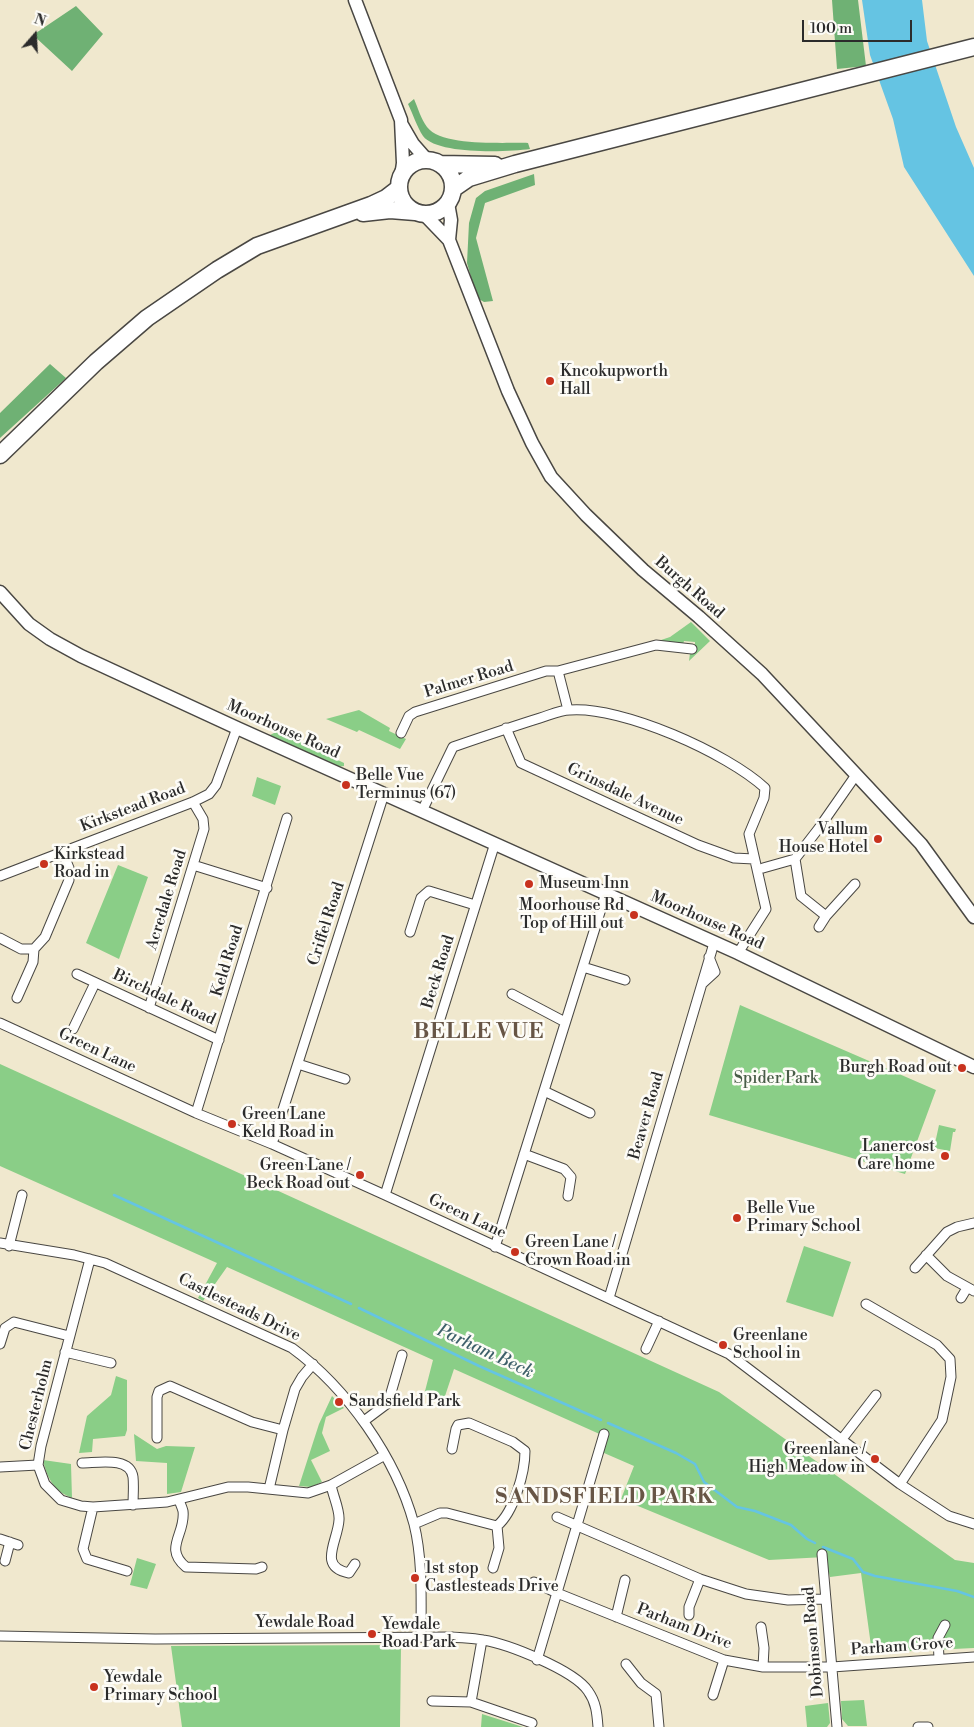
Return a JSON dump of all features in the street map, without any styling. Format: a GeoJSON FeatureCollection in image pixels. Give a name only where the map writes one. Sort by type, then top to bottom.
{"type":"FeatureCollection","features":[{"type":"Feature","properties":{"kind":"highway"},"geometry":{"type":"LineString","coordinates":[[349,214],[390,210],[433,214],[441,210],[451,196],[469,178],[515,164],[974,46]]}},
{"type":"Feature","properties":{"kind":"highway"},"geometry":{"type":"LineString","coordinates":[[0,455],[96,362],[155,313],[217,270],[257,246],[349,214],[386,198],[400,182],[411,164],[433,162],[515,164]]}},
{"type":"Feature","properties":{"kind":"highway"},"geometry":{"type":"LineString","coordinates":[[433,162],[450,174],[451,196]]}},
{"type":"Feature","properties":{"kind":"highway"},"geometry":{"type":"LineString","coordinates":[[400,182],[403,202],[419,213]]}},
{"type":"Feature","properties":{"kind":"street"},"geometry":{"type":"LineString","coordinates":[[355,0],[401,122],[413,144],[433,162]]}},
{"type":"Feature","properties":{"kind":"street"},"geometry":{"type":"LineString","coordinates":[[400,182],[403,163],[401,122]]}},
{"type":"Feature","properties":{"kind":"street","name":"Burgh Road"},"geometry":{"type":"LineString","coordinates":[[451,196],[450,240],[508,391],[532,443],[551,477],[586,515],[643,570],[762,674],[921,844],[973,913]]}},
{"type":"Feature","properties":{"kind":"street","name":"Burgh Road"},"geometry":{"type":"LineString","coordinates":[[419,213],[450,240]]}},
{"type":"Feature","properties":{"kind":"street","name":"Moorhouse Road"},"geometry":{"type":"LineString","coordinates":[[0,592],[29,624],[50,639],[81,656],[738,953],[974,1067]]}},
{"type":"Feature","properties":{"kind":"street","name":"Palmer Road"},"geometry":{"type":"LineString","coordinates":[[401,733],[409,716],[415,712],[546,671],[558,671],[656,645],[692,649]]}},
{"type":"Feature","properties":{"kind":"street"},"geometry":{"type":"LineString","coordinates":[[558,671],[568,710]]}},
{"type":"Feature","properties":{"kind":"street"},"geometry":{"type":"LineString","coordinates":[[422,811],[453,747],[506,728],[568,710],[596,710],[651,725],[719,756],[752,776],[765,788],[764,798],[749,834],[766,909],[738,953]]}},
{"type":"Feature","properties":{"kind":"street","name":"Kirkstead Road"},"geometry":{"type":"LineString","coordinates":[[0,876],[194,802],[209,794],[216,785],[237,728]]}},
{"type":"Feature","properties":{"kind":"street","name":"Grinsdale Avenue"},"geometry":{"type":"LineString","coordinates":[[506,728],[521,763],[698,845],[734,858],[754,859]]}},
{"type":"Feature","properties":{"kind":"street"},"geometry":{"type":"LineString","coordinates":[[763,868],[795,859],[820,828],[856,775]]}},
{"type":"Feature","properties":{"kind":"street","name":"Criffel Road"},"geometry":{"type":"LineString","coordinates":[[272,1144],[384,794]]}},
{"type":"Feature","properties":{"kind":"street","name":"Acredale Road"},"geometry":{"type":"LineString","coordinates":[[149,1008],[204,829],[203,818],[194,802]]}},
{"type":"Feature","properties":{"kind":"street","name":"Keld Road"},"geometry":{"type":"LineString","coordinates":[[196,1113],[267,888],[287,818]]}},
{"type":"Feature","properties":{"kind":"street","name":"Beck Road"},"geometry":{"type":"LineString","coordinates":[[384,1195],[495,843]]}},
{"type":"Feature","properties":{"kind":"street"},"geometry":{"type":"LineString","coordinates":[[17,998],[33,962],[34,949],[45,937],[69,880],[69,868],[62,851]]}},
{"type":"Feature","properties":{"kind":"street"},"geometry":{"type":"LineString","coordinates":[[795,859],[801,896],[826,916]]}},
{"type":"Feature","properties":{"kind":"street"},"geometry":{"type":"LineString","coordinates":[[193,865],[267,888]]}},
{"type":"Feature","properties":{"kind":"street"},"geometry":{"type":"LineString","coordinates":[[819,927],[826,916],[855,884]]}},
{"type":"Feature","properties":{"kind":"street"},"geometry":{"type":"LineString","coordinates":[[410,932],[421,898],[429,891],[475,905]]}},
{"type":"Feature","properties":{"kind":"street"},"geometry":{"type":"LineString","coordinates":[[495,1247],[606,893]]}},
{"type":"Feature","properties":{"kind":"street"},"geometry":{"type":"LineString","coordinates":[[0,938],[21,949],[34,949]]}},
{"type":"Feature","properties":{"kind":"street","name":"Beaver Road"},"geometry":{"type":"LineString","coordinates":[[609,1298],[701,985],[715,972],[709,957],[714,943]]}},
{"type":"Feature","properties":{"kind":"street"},"geometry":{"type":"LineString","coordinates":[[583,967],[625,980]]}},
{"type":"Feature","properties":{"kind":"street","name":"Birchdale Road"},"geometry":{"type":"LineString","coordinates":[[77,974],[219,1040]]}},
{"type":"Feature","properties":{"kind":"street","name":"Birchdale Road"},"geometry":{"type":"LineString","coordinates":[[74,1029],[96,984]]}},
{"type":"Feature","properties":{"kind":"street"},"geometry":{"type":"LineString","coordinates":[[512,994],[565,1022]]}},
{"type":"Feature","properties":{"kind":"street","name":"Green Lane"},"geometry":{"type":"LineString","coordinates":[[0,1023],[196,1113],[272,1144],[729,1354],[900,1484],[949,1516],[974,1524]]}},
{"type":"Feature","properties":{"kind":"street"},"geometry":{"type":"LineString","coordinates":[[298,1064],[345,1079]]}},
{"type":"Feature","properties":{"kind":"street"},"geometry":{"type":"LineString","coordinates":[[544,1091],[590,1113]]}},
{"type":"Feature","properties":{"kind":"street"},"geometry":{"type":"LineString","coordinates":[[524,1154],[564,1169],[571,1177],[568,1196]]}},
{"type":"Feature","properties":{"kind":"street"},"geometry":{"type":"LineString","coordinates":[[5,1244],[22,1195]]}},
{"type":"Feature","properties":{"kind":"street"},"geometry":{"type":"LineString","coordinates":[[915,1268],[947,1232],[957,1227],[974,1224]]}},
{"type":"Feature","properties":{"kind":"street","name":"Castlesteads Drive"},"geometry":{"type":"LineString","coordinates":[[5,1244],[90,1259],[118,1268],[292,1348],[313,1364],[364,1422],[385,1455],[402,1489],[414,1524],[421,1570],[421,1637]]}},
{"type":"Feature","properties":{"kind":"street"},"geometry":{"type":"LineString","coordinates":[[926,1255],[947,1276],[971,1290],[962,1298]]}},
{"type":"Feature","properties":{"kind":"street","name":"Chesterholm"},"geometry":{"type":"LineString","coordinates":[[90,1259],[41,1446],[38,1465],[45,1484],[61,1500],[81,1506],[93,1507],[134,1505],[179,1500],[228,1487],[308,1493],[331,1485],[385,1455]]}},
{"type":"Feature","properties":{"kind":"street"},"geometry":{"type":"LineString","coordinates":[[866,1304],[937,1344],[950,1359],[951,1377],[942,1420],[900,1484]]}},
{"type":"Feature","properties":{"kind":"street"},"geometry":{"type":"LineString","coordinates":[[646,1349],[659,1321]]}},
{"type":"Feature","properties":{"kind":"street"},"geometry":{"type":"LineString","coordinates":[[0,1344],[5,1328],[14,1322],[69,1336]]}},
{"type":"Feature","properties":{"kind":"street","name":"Chesterholm"},"geometry":{"type":"LineString","coordinates":[[65,1352],[111,1363]]}},
{"type":"Feature","properties":{"kind":"street"},"geometry":{"type":"LineString","coordinates":[[364,1422],[388,1403],[402,1355]]}},
{"type":"Feature","properties":{"kind":"street"},"geometry":{"type":"LineString","coordinates":[[269,1490],[295,1389],[313,1364]]}},
{"type":"Feature","properties":{"kind":"street"},"geometry":{"type":"LineString","coordinates":[[157,1438],[157,1397],[159,1391],[170,1386],[252,1422],[283,1430]]}},
{"type":"Feature","properties":{"kind":"street"},"geometry":{"type":"LineString","coordinates":[[842,1439],[876,1395]]}},
{"type":"Feature","properties":{"kind":"street"},"geometry":{"type":"LineString","coordinates":[[452,1449],[458,1425],[469,1423],[513,1442],[525,1451],[525,1465],[513,1502],[508,1514],[497,1526],[499,1548],[493,1568]]}},
{"type":"Feature","properties":{"kind":"street"},"geometry":{"type":"LineString","coordinates":[[537,1660],[604,1434]]}},
{"type":"Feature","properties":{"kind":"street"},"geometry":{"type":"LineString","coordinates":[[82,1463],[120,1463],[129,1468],[133,1476],[134,1505]]}},
{"type":"Feature","properties":{"kind":"street","name":"Chesterholm"},"geometry":{"type":"LineString","coordinates":[[0,1467],[38,1465]]}},
{"type":"Feature","properties":{"kind":"street"},"geometry":{"type":"LineString","coordinates":[[331,1485],[340,1519],[330,1558],[332,1565],[339,1571],[349,1572],[355,1564]]}},
{"type":"Feature","properties":{"kind":"street"},"geometry":{"type":"LineString","coordinates":[[179,1500],[183,1511],[174,1550],[179,1561],[186,1567],[256,1569],[262,1567]]}},
{"type":"Feature","properties":{"kind":"street"},"geometry":{"type":"LineString","coordinates":[[93,1507],[83,1549],[84,1554],[87,1559],[127,1571]]}},
{"type":"Feature","properties":{"kind":"street"},"geometry":{"type":"LineString","coordinates":[[414,1524],[440,1513],[447,1513],[497,1526]]}},
{"type":"Feature","properties":{"kind":"street"},"geometry":{"type":"LineString","coordinates":[[557,1517],[700,1579],[746,1594],[788,1600],[826,1599]]}},
{"type":"Feature","properties":{"kind":"street"},"geometry":{"type":"LineString","coordinates":[[0,1539],[14,1543],[5,1561]]}},
{"type":"Feature","properties":{"kind":"street","name":"Dobinson Road"},"geometry":{"type":"LineString","coordinates":[[822,1554],[837,1727]]}},
{"type":"Feature","properties":{"kind":"street"},"geometry":{"type":"LineString","coordinates":[[689,1615],[689,1606],[700,1579]]}},
{"type":"Feature","properties":{"kind":"street"},"geometry":{"type":"LineString","coordinates":[[616,1617],[626,1580]]}},
{"type":"Feature","properties":{"kind":"street","name":"Parham Drive"},"geometry":{"type":"LineString","coordinates":[[534,1582],[724,1660],[763,1667],[832,1667]]}},
{"type":"Feature","properties":{"kind":"street"},"geometry":{"type":"LineString","coordinates":[[939,1659],[938,1638],[946,1625]]}},
{"type":"Feature","properties":{"kind":"street"},"geometry":{"type":"LineString","coordinates":[[761,1627],[764,1648],[763,1667]]}},
{"type":"Feature","properties":{"kind":"street","name":"Yewdale Road"},"geometry":{"type":"LineString","coordinates":[[0,1636],[155,1639],[421,1637],[482,1640],[511,1648],[571,1674],[587,1690],[596,1708],[598,1727]]}},
{"type":"Feature","properties":{"kind":"street"},"geometry":{"type":"LineString","coordinates":[[470,1702],[482,1640]]}},
{"type":"Feature","properties":{"kind":"street","name":"Parham Grove"},"geometry":{"type":"LineString","coordinates":[[832,1667],[974,1657]]}},
{"type":"Feature","properties":{"kind":"street"},"geometry":{"type":"LineString","coordinates":[[713,1695],[724,1660]]}},
{"type":"Feature","properties":{"kind":"street"},"geometry":{"type":"LineString","coordinates":[[626,1664],[641,1683],[656,1694],[659,1727]]}},
{"type":"Feature","properties":{"kind":"street"},"geometry":{"type":"LineString","coordinates":[[432,1701],[470,1702],[532,1723]]}},
{"type":"Feature","properties":{"kind":"street"},"geometry":{"type":"LineString","coordinates":[[918,1727],[928,1727]]}},
{"type":"Feature","properties":{"kind":"green space"},"geometry":{"type":"Polygon","coordinates":[[[832,0],[858,0],[866,66],[837,69],[832,0]]]}},
{"type":"Feature","properties":{"kind":"green space"},"geometry":{"type":"Polygon","coordinates":[[[76,6],[103,34],[72,71],[33,35],[76,6]]]}},
{"type":"Feature","properties":{"kind":"green space"},"geometry":{"type":"Polygon","coordinates":[[[414,99],[427,127],[446,138],[489,143],[528,143],[530,149],[474,151],[457,149],[431,142],[423,136],[408,104],[414,99]]]}},
{"type":"Feature","properties":{"kind":"green space"},"geometry":{"type":"Polygon","coordinates":[[[534,174],[535,185],[485,203],[476,238],[493,301],[484,302],[477,298],[467,263],[469,223],[476,198],[485,191],[534,174]]]}},
{"type":"Feature","properties":{"kind":"green space"},"geometry":{"type":"Polygon","coordinates":[[[50,364],[66,378],[0,438],[0,413],[50,364]]]}},
{"type":"Feature","properties":{"kind":"green space"},"geometry":{"type":"Polygon","coordinates":[[[691,622],[710,641],[689,661],[690,653],[694,653],[695,642],[684,641],[683,644],[662,643],[661,640],[670,637],[691,622]]]}},
{"type":"Feature","properties":{"kind":"green space"},"geometry":{"type":"Polygon","coordinates":[[[359,710],[390,728],[389,731],[406,739],[400,749],[359,730],[357,732],[326,719],[359,710]]]}},
{"type":"Feature","properties":{"kind":"green space"},"geometry":{"type":"Polygon","coordinates":[[[278,731],[344,763],[344,766],[337,767],[268,736],[278,731]]]}},
{"type":"Feature","properties":{"kind":"green space"},"geometry":{"type":"Polygon","coordinates":[[[257,777],[281,786],[275,805],[252,796],[257,777]]]}},
{"type":"Feature","properties":{"kind":"green space"},"geometry":{"type":"Polygon","coordinates":[[[118,865],[148,877],[119,959],[86,943],[118,865]]]}},
{"type":"Feature","properties":{"kind":"green space","name":"Spider Park"},"geometry":{"type":"Polygon","coordinates":[[[740,1005],[936,1090],[905,1174],[709,1115],[740,1005]]]}},
{"type":"Feature","properties":{"kind":"green space"},"geometry":{"type":"Polygon","coordinates":[[[0,1064],[719,1392],[955,1560],[974,1563],[974,1648],[872,1653],[861,1573],[830,1577],[825,1557],[769,1560],[621,1499],[634,1466],[604,1453],[604,1436],[454,1369],[443,1402],[424,1395],[433,1360],[227,1267],[203,1301],[198,1298],[217,1263],[0,1166],[0,1064]]]}},
{"type":"Feature","properties":{"kind":"green space"},"geometry":{"type":"Polygon","coordinates":[[[939,1125],[956,1129],[953,1132],[950,1151],[934,1148],[939,1125]]]}},
{"type":"Feature","properties":{"kind":"green space"},"geometry":{"type":"Polygon","coordinates":[[[804,1246],[851,1262],[833,1317],[786,1302],[804,1246]]]}},
{"type":"Feature","properties":{"kind":"green space"},"geometry":{"type":"Polygon","coordinates":[[[116,1376],[127,1380],[127,1430],[125,1436],[93,1439],[92,1452],[79,1453],[87,1416],[111,1395],[116,1376]]]}},
{"type":"Feature","properties":{"kind":"green space"},"geometry":{"type":"Polygon","coordinates":[[[332,1396],[344,1408],[326,1417],[322,1433],[330,1451],[311,1460],[322,1482],[311,1487],[299,1486],[319,1424],[332,1396]]]}},
{"type":"Feature","properties":{"kind":"green space"},"geometry":{"type":"Polygon","coordinates":[[[134,1434],[157,1449],[166,1446],[195,1447],[181,1492],[167,1494],[167,1463],[136,1461],[134,1434]]]}},
{"type":"Feature","properties":{"kind":"green space"},"geometry":{"type":"Polygon","coordinates":[[[43,1460],[71,1464],[72,1498],[60,1492],[52,1483],[43,1460]]]}},
{"type":"Feature","properties":{"kind":"green space"},"geometry":{"type":"Polygon","coordinates":[[[137,1558],[156,1564],[147,1589],[130,1585],[137,1558]]]}},
{"type":"Feature","properties":{"kind":"green space"},"geometry":{"type":"Polygon","coordinates":[[[401,1645],[400,1727],[182,1727],[171,1646],[401,1645]]]}},
{"type":"Feature","properties":{"kind":"green space"},"geometry":{"type":"Polygon","coordinates":[[[864,1700],[867,1726],[848,1726],[842,1719],[841,1701],[864,1700]]]}},
{"type":"Feature","properties":{"kind":"green space"},"geometry":{"type":"Polygon","coordinates":[[[828,1703],[830,1723],[827,1727],[807,1727],[805,1706],[828,1703]]]}},
{"type":"Feature","properties":{"kind":"green space"},"geometry":{"type":"Polygon","coordinates":[[[482,1714],[523,1727],[481,1727],[482,1714]]]}},
{"type":"Feature","properties":{"kind":"water"},"geometry":{"type":"Polygon","coordinates":[[[862,0],[922,0],[927,41],[956,127],[974,168],[974,276],[904,167],[893,119],[870,55],[862,0]]]}},
{"type":"Feature","properties":{"kind":"waterway","name":"Parham Beck"},"geometry":{"type":"LineString","coordinates":[[114,1195],[351,1304]]}},
{"type":"Feature","properties":{"kind":"waterway","name":"Parham Beck"},"geometry":{"type":"LineString","coordinates":[[359,1308],[479,1366],[601,1420]]}},
{"type":"Feature","properties":{"kind":"waterway","name":"Parham Beck"},"geometry":{"type":"LineString","coordinates":[[608,1423],[676,1453],[695,1464],[704,1482],[737,1507],[755,1511],[791,1525],[807,1539],[815,1543]]}},
{"type":"Feature","properties":{"kind":"waterway","name":"Parham Beck"},"geometry":{"type":"LineString","coordinates":[[823,1547],[853,1559],[863,1572],[875,1576],[957,1591],[974,1597]]}},
{"type":"Feature","properties":{"kind":"place","name":"Kncokupworth Hall"},"geometry":{"type":"Point","coordinates":[550,381]}},
{"type":"Feature","properties":{"kind":"place","name":"Belle Vue Terminus (67)"},"geometry":{"type":"Point","coordinates":[346,785]}},
{"type":"Feature","properties":{"kind":"place","name":"Vallum House Hotel"},"geometry":{"type":"Point","coordinates":[878,839]}},
{"type":"Feature","properties":{"kind":"place","name":"Kirkstead Road in"},"geometry":{"type":"Point","coordinates":[44,864]}},
{"type":"Feature","properties":{"kind":"place","name":"Museum Inn"},"geometry":{"type":"Point","coordinates":[529,884]}},
{"type":"Feature","properties":{"kind":"place","name":"Moorhouse Rd Top of Hill out"},"geometry":{"type":"Point","coordinates":[634,915]}},
{"type":"Feature","properties":{"kind":"place","name":"Burgh Road out"},"geometry":{"type":"Point","coordinates":[962,1068]}},
{"type":"Feature","properties":{"kind":"place","name":"Green Lane Keld Road in"},"geometry":{"type":"Point","coordinates":[232,1124]}},
{"type":"Feature","properties":{"kind":"place","name":"Lanercost Care home"},"geometry":{"type":"Point","coordinates":[945,1156]}},
{"type":"Feature","properties":{"kind":"place","name":"Green Lane / Beck Road out"},"geometry":{"type":"Point","coordinates":[360,1175]}},
{"type":"Feature","properties":{"kind":"place","name":"Belle Vue Primary School"},"geometry":{"type":"Point","coordinates":[737,1218]}},
{"type":"Feature","properties":{"kind":"place","name":"Green Lane / Crown Road in"},"geometry":{"type":"Point","coordinates":[515,1252]}},
{"type":"Feature","properties":{"kind":"place","name":"Greenlane School in"},"geometry":{"type":"Point","coordinates":[723,1345]}},
{"type":"Feature","properties":{"kind":"place","name":"Sandsfield Park"},"geometry":{"type":"Point","coordinates":[339,1402]}},
{"type":"Feature","properties":{"kind":"place","name":"Greenlane / High Meadow in"},"geometry":{"type":"Point","coordinates":[875,1459]}},
{"type":"Feature","properties":{"kind":"place","name":"1st stop Castlesteads Drive"},"geometry":{"type":"Point","coordinates":[415,1578]}},
{"type":"Feature","properties":{"kind":"place","name":"Yewdale Road Park"},"geometry":{"type":"Point","coordinates":[372,1634]}},
{"type":"Feature","properties":{"kind":"place","name":"Yewdale Primary School"},"geometry":{"type":"Point","coordinates":[94,1687]}},
{"type":"Feature","properties":{"kind":"district","name":"BELLE VUE"},"geometry":{"type":"Point","coordinates":[479,1033]}},
{"type":"Feature","properties":{"kind":"district","name":"SANDSFIELD PARK"},"geometry":{"type":"Point","coordinates":[605,1498]}}]}
